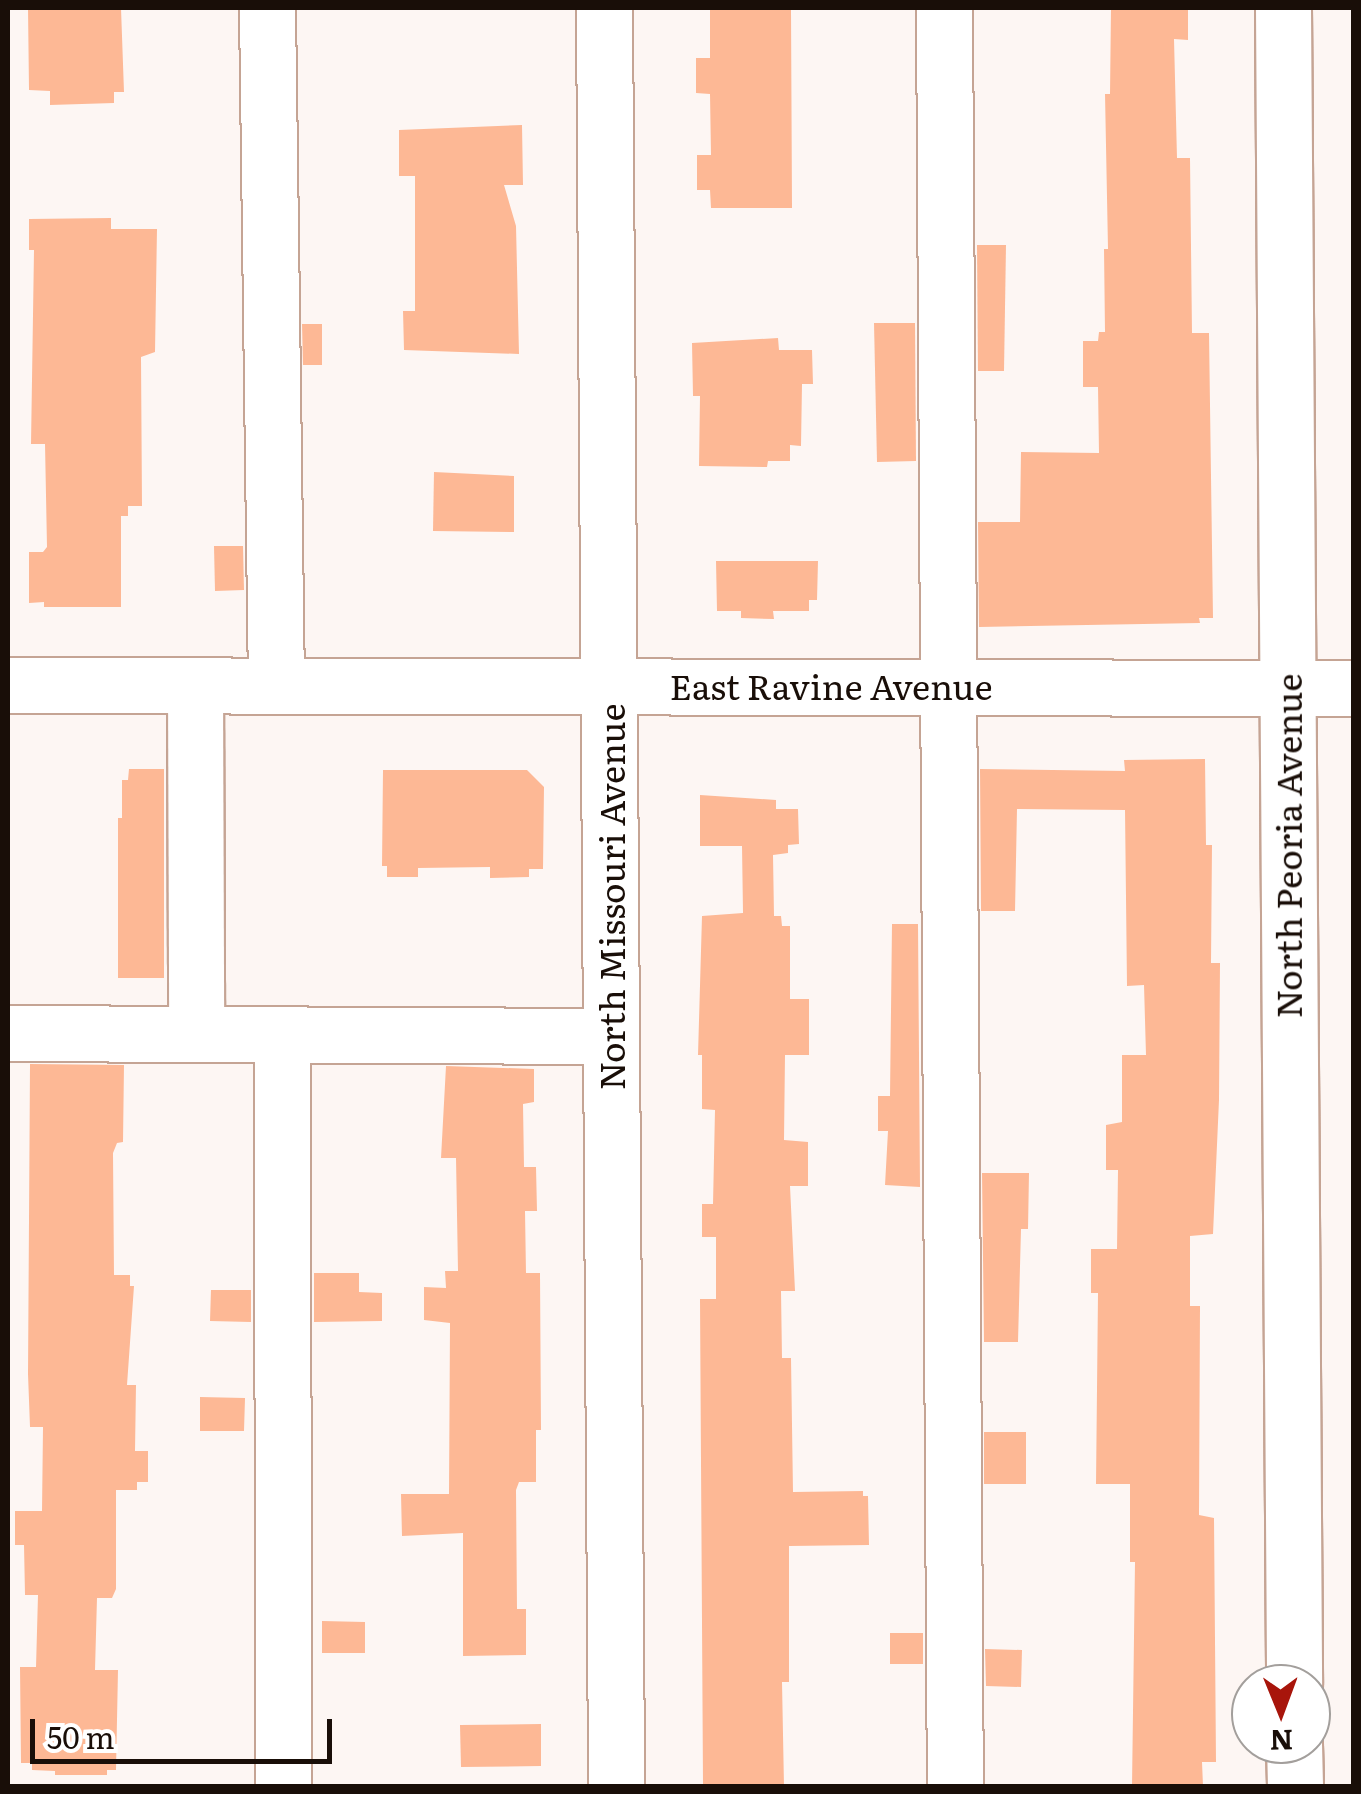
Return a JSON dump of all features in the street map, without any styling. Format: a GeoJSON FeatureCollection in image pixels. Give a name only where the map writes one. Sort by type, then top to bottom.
{"type":"FeatureCollection","features":[{"type":"Feature","properties":{"kind":"street"},"geometry":{"type":"LineString","coordinates":[[266,8],[276,684]]}},
{"type":"Feature","properties":{"kind":"street","name":"North Missouri Avenue"},"geometry":{"type":"LineString","coordinates":[[604,8],[616,1786]]}},
{"type":"Feature","properties":{"kind":"street"},"geometry":{"type":"LineString","coordinates":[[944,8],[955,1786]]}},
{"type":"Feature","properties":{"kind":"street","name":"North Peoria Avenue"},"geometry":{"type":"LineString","coordinates":[[1282,8],[1294,1664]]}},
{"type":"Feature","properties":{"kind":"street","name":"East Ravine Avenue"},"geometry":{"type":"LineString","coordinates":[[8,684],[1354,688]]}},
{"type":"Feature","properties":{"kind":"street"},"geometry":{"type":"LineString","coordinates":[[195,684],[196,1034]]}},
{"type":"Feature","properties":{"kind":"street"},"geometry":{"type":"LineString","coordinates":[[8,1033],[611,1036]]}},
{"type":"Feature","properties":{"kind":"street"},"geometry":{"type":"LineString","coordinates":[[282,1034],[283,1786]]}},
{"type":"Feature","properties":{"kind":"building"},"geometry":{"type":"Polygon","coordinates":[[[28,8],[121,8],[124,92],[114,92],[114,103],[50,105],[50,91],[29,90],[28,8]]]}},
{"type":"Feature","properties":{"kind":"building"},"geometry":{"type":"Polygon","coordinates":[[[710,8],[791,8],[792,208],[711,208],[710,190],[697,190],[697,155],[711,155],[710,94],[696,93],[696,58],[710,58],[710,8]]]}},
{"type":"Feature","properties":{"kind":"building"},"geometry":{"type":"Polygon","coordinates":[[[1111,8],[1188,8],[1188,40],[1174,39],[1177,158],[1190,158],[1192,333],[1209,333],[1213,618],[1199,618],[1200,623],[979,627],[978,522],[1020,522],[1021,452],[1099,453],[1098,387],[1083,387],[1083,341],[1098,341],[1099,332],[1105,332],[1105,94],[1110,94],[1111,8]]]}},
{"type":"Feature","properties":{"kind":"building"},"geometry":{"type":"Polygon","coordinates":[[[522,125],[523,185],[504,185],[516,226],[519,354],[404,350],[403,311],[415,311],[415,176],[399,176],[399,130],[522,125]]]}},
{"type":"Feature","properties":{"kind":"building"},"geometry":{"type":"Polygon","coordinates":[[[111,218],[111,229],[157,229],[155,352],[141,357],[142,506],[128,506],[128,516],[121,516],[121,607],[44,607],[44,602],[29,603],[29,552],[43,552],[47,547],[45,444],[31,444],[34,250],[29,250],[29,219],[111,218]]]}},
{"type":"Feature","properties":{"kind":"building"},"geometry":{"type":"Polygon","coordinates":[[[977,245],[1006,245],[1004,371],[978,371],[977,245]]]}},
{"type":"Feature","properties":{"kind":"building"},"geometry":{"type":"Polygon","coordinates":[[[874,323],[915,323],[916,461],[877,462],[874,323]]]}},
{"type":"Feature","properties":{"kind":"building"},"geometry":{"type":"Polygon","coordinates":[[[302,324],[322,324],[322,365],[303,365],[302,324]]]}},
{"type":"Feature","properties":{"kind":"building"},"geometry":{"type":"Polygon","coordinates":[[[778,338],[779,350],[812,350],[813,384],[802,384],[801,446],[790,445],[790,461],[768,461],[767,467],[699,466],[700,396],[693,396],[692,343],[778,338]]]}},
{"type":"Feature","properties":{"kind":"building"},"geometry":{"type":"Polygon","coordinates":[[[434,472],[514,476],[514,532],[433,531],[434,472]]]}},
{"type":"Feature","properties":{"kind":"building"},"geometry":{"type":"Polygon","coordinates":[[[214,546],[243,546],[244,590],[215,591],[214,546]]]}},
{"type":"Feature","properties":{"kind":"building"},"geometry":{"type":"Polygon","coordinates":[[[716,561],[818,561],[817,600],[809,600],[809,611],[773,611],[774,619],[741,618],[741,611],[717,611],[716,561]]]}},
{"type":"Feature","properties":{"kind":"building"},"geometry":{"type":"Polygon","coordinates":[[[1205,759],[1206,845],[1212,845],[1211,963],[1220,963],[1219,1100],[1213,1234],[1190,1236],[1190,1306],[1200,1306],[1199,1515],[1214,1518],[1216,1762],[1202,1762],[1203,1786],[1132,1786],[1135,1562],[1130,1562],[1130,1484],[1096,1484],[1098,1293],[1091,1293],[1091,1249],[1117,1249],[1118,1170],[1106,1170],[1106,1125],[1122,1122],[1122,1055],[1146,1055],[1144,985],[1127,986],[1125,810],[1017,809],[1015,911],[981,911],[980,769],[1125,771],[1124,760],[1205,759]]]}},
{"type":"Feature","properties":{"kind":"building"},"geometry":{"type":"Polygon","coordinates":[[[129,769],[164,769],[164,978],[118,978],[118,818],[122,818],[122,780],[128,780],[129,769]]]}},
{"type":"Feature","properties":{"kind":"building"},"geometry":{"type":"Polygon","coordinates":[[[383,770],[527,770],[544,787],[543,869],[529,869],[529,877],[490,878],[490,867],[418,868],[418,877],[387,877],[387,866],[382,866],[383,770]]]}},
{"type":"Feature","properties":{"kind":"building"},"geometry":{"type":"Polygon","coordinates":[[[700,795],[776,800],[776,809],[798,809],[799,844],[788,845],[788,853],[773,855],[774,916],[781,916],[782,926],[790,926],[790,999],[809,999],[809,1055],[785,1055],[784,1140],[808,1142],[808,1186],[790,1186],[795,1291],[781,1291],[782,1358],[791,1358],[793,1492],[863,1491],[863,1496],[868,1496],[869,1545],[789,1546],[789,1682],[782,1682],[784,1786],[703,1785],[700,1299],[716,1299],[716,1237],[702,1237],[702,1204],[713,1204],[715,1110],[702,1109],[702,1055],[698,1055],[702,916],[743,913],[742,846],[700,846],[700,795]]]}},
{"type":"Feature","properties":{"kind":"building"},"geometry":{"type":"Polygon","coordinates":[[[892,924],[918,924],[920,1187],[885,1185],[888,1131],[878,1131],[878,1096],[890,1096],[892,924]]]}},
{"type":"Feature","properties":{"kind":"building"},"geometry":{"type":"Polygon","coordinates":[[[30,1064],[124,1065],[123,1142],[117,1143],[113,1153],[114,1275],[130,1275],[130,1286],[134,1286],[127,1385],[136,1385],[135,1451],[148,1451],[148,1482],[137,1482],[137,1490],[116,1490],[116,1589],[112,1598],[97,1598],[95,1670],[118,1670],[116,1770],[107,1770],[107,1775],[55,1775],[55,1771],[32,1770],[32,1763],[21,1763],[20,1667],[36,1667],[38,1595],[25,1595],[24,1545],[15,1545],[15,1511],[42,1511],[43,1427],[30,1427],[28,1374],[30,1064]]]}},
{"type":"Feature","properties":{"kind":"building"},"geometry":{"type":"Polygon","coordinates":[[[446,1066],[534,1069],[534,1102],[523,1104],[524,1167],[536,1167],[537,1211],[525,1211],[526,1273],[540,1273],[541,1430],[536,1430],[536,1482],[519,1482],[516,1490],[517,1609],[526,1609],[526,1655],[463,1656],[463,1533],[402,1536],[401,1494],[449,1494],[450,1323],[424,1320],[424,1287],[446,1288],[445,1271],[458,1271],[456,1158],[441,1158],[446,1066]]]}},
{"type":"Feature","properties":{"kind":"building"},"geometry":{"type":"Polygon","coordinates":[[[982,1173],[1029,1173],[1028,1229],[1021,1229],[1018,1342],[984,1342],[982,1173]]]}},
{"type":"Feature","properties":{"kind":"building"},"geometry":{"type":"Polygon","coordinates":[[[314,1273],[359,1273],[359,1292],[382,1293],[382,1321],[314,1322],[314,1273]]]}},
{"type":"Feature","properties":{"kind":"building"},"geometry":{"type":"Polygon","coordinates":[[[211,1290],[251,1290],[251,1322],[210,1321],[211,1290]]]}},
{"type":"Feature","properties":{"kind":"building"},"geometry":{"type":"Polygon","coordinates":[[[200,1397],[245,1398],[244,1431],[200,1431],[200,1397]]]}},
{"type":"Feature","properties":{"kind":"building"},"geometry":{"type":"Polygon","coordinates":[[[984,1432],[1026,1432],[1026,1484],[984,1484],[984,1432]]]}},
{"type":"Feature","properties":{"kind":"building"},"geometry":{"type":"Polygon","coordinates":[[[322,1621],[365,1622],[365,1653],[322,1653],[322,1621]]]}},
{"type":"Feature","properties":{"kind":"building"},"geometry":{"type":"Polygon","coordinates":[[[890,1633],[923,1633],[923,1664],[890,1664],[890,1633]]]}},
{"type":"Feature","properties":{"kind":"building"},"geometry":{"type":"Polygon","coordinates":[[[985,1649],[1022,1650],[1021,1687],[986,1686],[985,1649]]]}},
{"type":"Feature","properties":{"kind":"building"},"geometry":{"type":"Polygon","coordinates":[[[541,1724],[541,1766],[461,1767],[460,1725],[541,1724]]]}}]}
